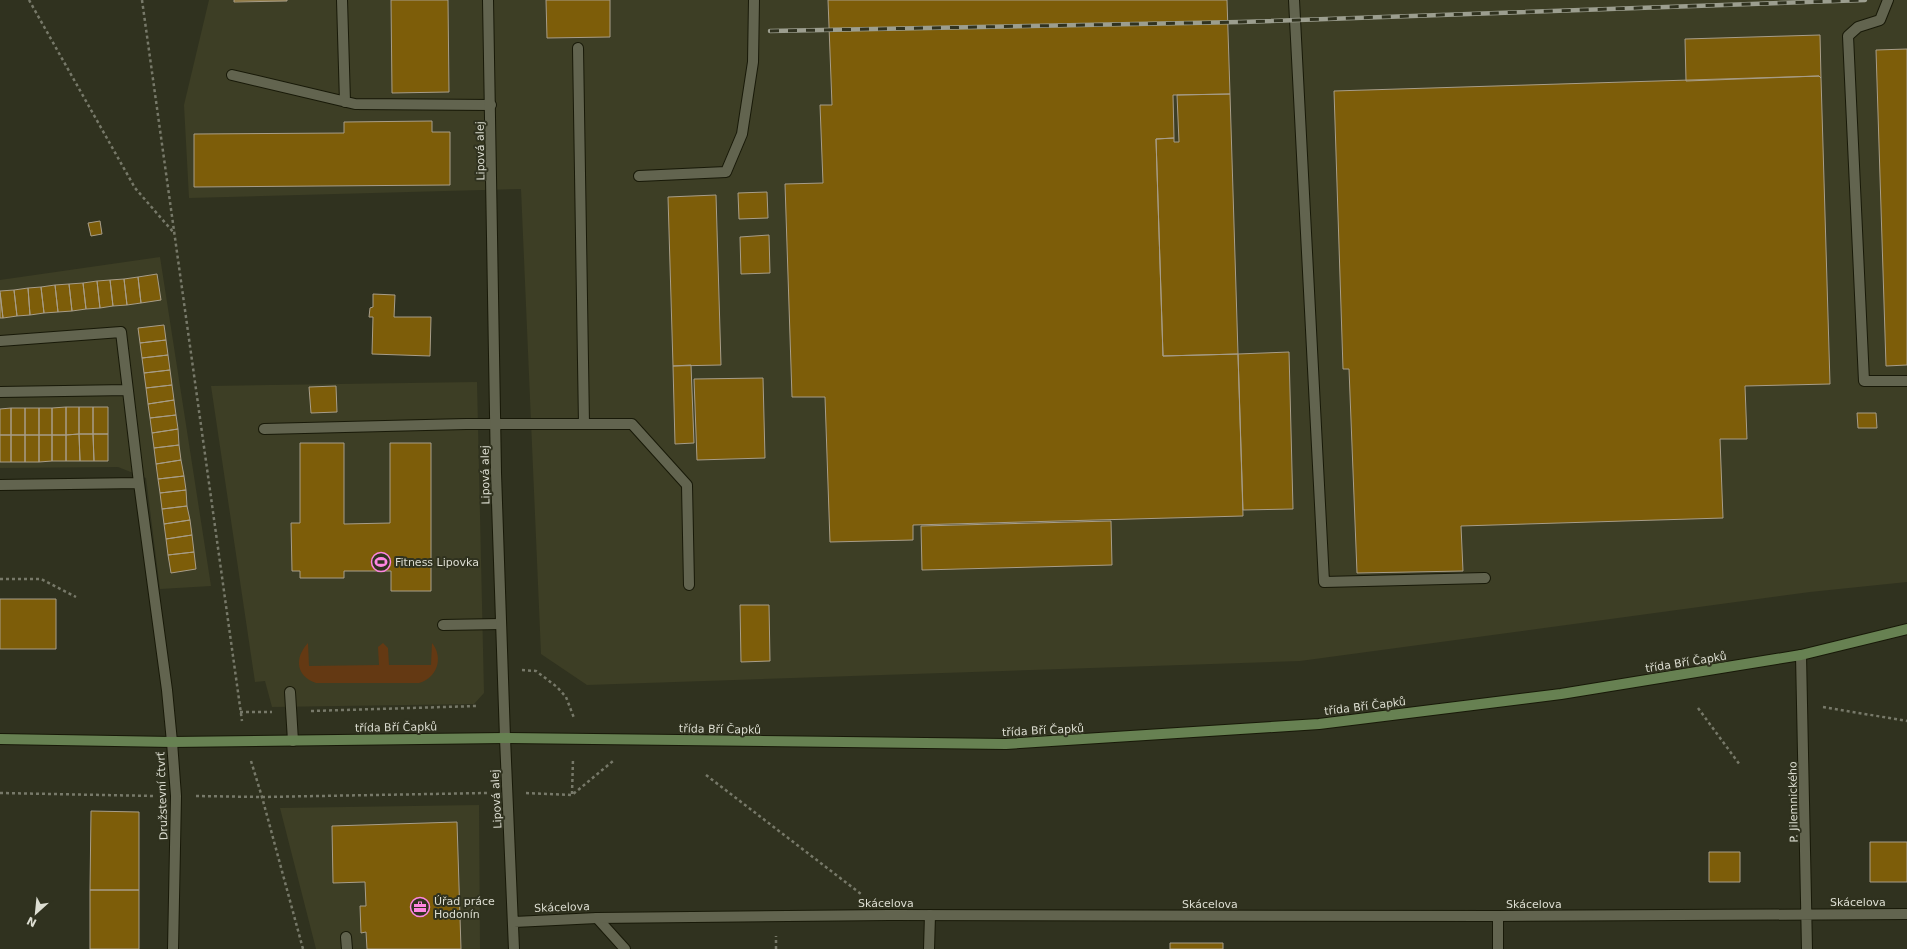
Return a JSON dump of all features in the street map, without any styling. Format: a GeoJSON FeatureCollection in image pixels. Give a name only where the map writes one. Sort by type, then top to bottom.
{"type":"FeatureCollection","features":[{"type":"Feature","properties":{"kind":"street"},"geometry":{"type":"LineString","coordinates":[[342,0],[345,102]]}},
{"type":"Feature","properties":{"kind":"street","name":"Lipová alej"},"geometry":{"type":"LineString","coordinates":[[488,0],[501,624],[514,949]]}},
{"type":"Feature","properties":{"kind":"street"},"geometry":{"type":"LineString","coordinates":[[639,176],[726,172],[742,134],[754,62],[754,0]]}},
{"type":"Feature","properties":{"kind":"street"},"geometry":{"type":"LineString","coordinates":[[1294,0],[1324,582],[1485,578]]}},
{"type":"Feature","properties":{"kind":"street"},"geometry":{"type":"LineString","coordinates":[[1888,0],[1880,20],[1858,27],[1848,36],[1863,366],[1864,381],[1907,380]]}},
{"type":"Feature","properties":{"kind":"street"},"geometry":{"type":"LineString","coordinates":[[578,48],[584,424]]}},
{"type":"Feature","properties":{"kind":"street"},"geometry":{"type":"LineString","coordinates":[[232,75],[355,104],[491,105]]}},
{"type":"Feature","properties":{"kind":"street"},"geometry":{"type":"LineString","coordinates":[[0,341],[121,332],[139,483],[167,690],[172,742]]}},
{"type":"Feature","properties":{"kind":"street"},"geometry":{"type":"LineString","coordinates":[[0,392],[128,390]]}},
{"type":"Feature","properties":{"kind":"street"},"geometry":{"type":"LineString","coordinates":[[264,429],[496,424],[632,424],[688,485],[689,585]]}},
{"type":"Feature","properties":{"kind":"street"},"geometry":{"type":"LineString","coordinates":[[0,485],[139,483]]}},
{"type":"Feature","properties":{"kind":"street"},"geometry":{"type":"LineString","coordinates":[[443,625],[501,624]]}},
{"type":"Feature","properties":{"kind":"street","name":"třída Bří Čapků"},"geometry":{"type":"LineString","coordinates":[[172,742],[505,738],[1006,744],[1319,724],[1561,694],[1801,655],[1907,629]]}},
{"type":"Feature","properties":{"kind":"street","name":"P. Jilemnického"},"geometry":{"type":"LineString","coordinates":[[1801,655],[1807,949]]}},
{"type":"Feature","properties":{"kind":"street"},"geometry":{"type":"LineString","coordinates":[[290,692],[293,740]]}},
{"type":"Feature","properties":{"kind":"street","name":"Družstevní čtvrť"},"geometry":{"type":"LineString","coordinates":[[0,739],[172,742],[176,796],[173,949]]}},
{"type":"Feature","properties":{"kind":"street","name":"Skácelova"},"geometry":{"type":"LineString","coordinates":[[514,922],[597,918],[889,915],[1498,916],[1907,914]]}},
{"type":"Feature","properties":{"kind":"street"},"geometry":{"type":"LineString","coordinates":[[929,949],[930,915]]}},
{"type":"Feature","properties":{"kind":"street"},"geometry":{"type":"LineString","coordinates":[[1498,916],[1498,949]]}},
{"type":"Feature","properties":{"kind":"street"},"geometry":{"type":"LineString","coordinates":[[597,918],[625,949]]}},
{"type":"Feature","properties":{"kind":"street"},"geometry":{"type":"LineString","coordinates":[[346,937],[347,949]]}},
{"type":"Feature","properties":{"kind":"path"},"geometry":{"type":"LineString","coordinates":[[29,0],[135,188],[174,233]]}},
{"type":"Feature","properties":{"kind":"path"},"geometry":{"type":"LineString","coordinates":[[142,0],[244,741],[262,797],[303,949]]}},
{"type":"Feature","properties":{"kind":"path"},"geometry":{"type":"LineString","coordinates":[[0,579],[41,579],[76,597]]}},
{"type":"Feature","properties":{"kind":"path"},"geometry":{"type":"LineString","coordinates":[[503,671],[536,671],[557,687],[566,697],[570,705],[574,721],[572,795]]}},
{"type":"Feature","properties":{"kind":"path"},"geometry":{"type":"LineString","coordinates":[[240,712],[477,706]]}},
{"type":"Feature","properties":{"kind":"path"},"geometry":{"type":"LineString","coordinates":[[1819,706],[1907,721]]}},
{"type":"Feature","properties":{"kind":"path"},"geometry":{"type":"LineString","coordinates":[[1698,708],[1740,765]]}},
{"type":"Feature","properties":{"kind":"path"},"geometry":{"type":"LineString","coordinates":[[0,794],[262,797],[507,792],[572,795],[598,773]]}},
{"type":"Feature","properties":{"kind":"path"},"geometry":{"type":"LineString","coordinates":[[706,775],[889,915]]}},
{"type":"Feature","properties":{"kind":"shaded area"},"geometry":{"type":"Polygon","coordinates":[[[209,0],[1907,0],[1907,582],[1810,592],[1300,661],[587,685],[541,654],[521,189],[189,198],[184,105],[209,0]]]}},
{"type":"Feature","properties":{"kind":"shaded area"},"geometry":{"type":"Polygon","coordinates":[[[160,257],[211,586],[160,589],[146,478],[118,467],[0,468],[0,280],[160,257]]]}},
{"type":"Feature","properties":{"kind":"shaded area"},"geometry":{"type":"Polygon","coordinates":[[[477,382],[484,693],[474,704],[272,707],[265,681],[255,682],[211,386],[477,382]]]}},
{"type":"Feature","properties":{"kind":"shaded area"},"geometry":{"type":"Polygon","coordinates":[[[308,643],[309,666],[379,665],[378,647],[383,643],[388,648],[389,665],[431,665],[432,643],[438,655],[438,661],[437,667],[430,677],[419,683],[316,683],[304,676],[299,666],[299,660],[308,643]]]}},
{"type":"Feature","properties":{"kind":"shaded area"},"geometry":{"type":"Polygon","coordinates":[[[479,805],[480,949],[316,949],[280,808],[479,805]]]}},
{"type":"Feature","properties":{"kind":"building"},"geometry":{"type":"Polygon","coordinates":[[[234,0],[287,0],[287,1],[234,2],[234,0]]]}},
{"type":"Feature","properties":{"kind":"building"},"geometry":{"type":"Polygon","coordinates":[[[391,0],[448,0],[449,92],[392,93],[391,0]]]}},
{"type":"Feature","properties":{"kind":"building"},"geometry":{"type":"Polygon","coordinates":[[[546,0],[610,0],[610,37],[547,38],[546,0]]]}},
{"type":"Feature","properties":{"kind":"building"},"geometry":{"type":"Polygon","coordinates":[[[828,0],[1227,0],[1230,94],[1173,95],[1174,138],[1156,139],[1163,356],[1238,354],[1243,516],[913,525],[913,540],[830,542],[825,397],[792,397],[785,184],[823,183],[820,105],[832,105],[828,0]]]}},
{"type":"Feature","properties":{"kind":"building"},"geometry":{"type":"Polygon","coordinates":[[[1820,35],[1821,78],[1819,76],[1686,81],[1685,39],[1820,35]]]}},
{"type":"Feature","properties":{"kind":"building"},"geometry":{"type":"Polygon","coordinates":[[[1907,49],[1907,365],[1886,366],[1876,50],[1907,49]]]}},
{"type":"Feature","properties":{"kind":"building"},"geometry":{"type":"Polygon","coordinates":[[[1819,76],[1821,78],[1830,384],[1745,386],[1747,439],[1720,439],[1723,518],[1461,526],[1463,571],[1357,573],[1349,369],[1343,369],[1334,91],[1819,76]]]}},
{"type":"Feature","properties":{"kind":"building"},"geometry":{"type":"Polygon","coordinates":[[[1230,94],[1238,354],[1163,356],[1156,139],[1174,138],[1174,142],[1179,142],[1177,95],[1230,94]]]}},
{"type":"Feature","properties":{"kind":"building"},"geometry":{"type":"Polygon","coordinates":[[[432,121],[432,132],[450,132],[450,185],[194,187],[194,134],[344,133],[344,122],[432,121]]]}},
{"type":"Feature","properties":{"kind":"building"},"geometry":{"type":"Polygon","coordinates":[[[767,192],[768,218],[739,219],[738,193],[767,192]]]}},
{"type":"Feature","properties":{"kind":"building"},"geometry":{"type":"Polygon","coordinates":[[[716,195],[721,365],[673,366],[668,197],[716,195]]]}},
{"type":"Feature","properties":{"kind":"building"},"geometry":{"type":"Polygon","coordinates":[[[100,221],[102,234],[91,236],[88,223],[100,221]]]}},
{"type":"Feature","properties":{"kind":"building"},"geometry":{"type":"Polygon","coordinates":[[[769,235],[770,273],[741,274],[740,237],[769,235]]]}},
{"type":"Feature","properties":{"kind":"building"},"geometry":{"type":"Polygon","coordinates":[[[157,274],[161,300],[141,303],[138,277],[157,274]]]}},
{"type":"Feature","properties":{"kind":"building"},"geometry":{"type":"Polygon","coordinates":[[[138,277],[141,303],[127,305],[124,279],[138,277]]]}},
{"type":"Feature","properties":{"kind":"building"},"geometry":{"type":"Polygon","coordinates":[[[124,279],[127,305],[113,306],[110,280],[124,279]]]}},
{"type":"Feature","properties":{"kind":"building"},"geometry":{"type":"Polygon","coordinates":[[[110,280],[113,306],[100,308],[97,281],[110,280]]]}},
{"type":"Feature","properties":{"kind":"building"},"geometry":{"type":"Polygon","coordinates":[[[97,281],[100,308],[86,309],[83,283],[97,281]]]}},
{"type":"Feature","properties":{"kind":"building"},"geometry":{"type":"Polygon","coordinates":[[[83,283],[86,309],[72,311],[69,284],[83,283]]]}},
{"type":"Feature","properties":{"kind":"building"},"geometry":{"type":"Polygon","coordinates":[[[69,284],[72,311],[58,312],[55,285],[69,284]]]}},
{"type":"Feature","properties":{"kind":"building"},"geometry":{"type":"Polygon","coordinates":[[[55,285],[58,312],[44,313],[41,287],[55,285]]]}},
{"type":"Feature","properties":{"kind":"building"},"geometry":{"type":"Polygon","coordinates":[[[41,287],[44,313],[30,315],[28,288],[41,287]]]}},
{"type":"Feature","properties":{"kind":"building"},"geometry":{"type":"Polygon","coordinates":[[[28,288],[30,315],[17,316],[14,290],[28,288]]]}},
{"type":"Feature","properties":{"kind":"building"},"geometry":{"type":"Polygon","coordinates":[[[14,290],[17,316],[3,318],[0,291],[14,290]]]}},
{"type":"Feature","properties":{"kind":"building"},"geometry":{"type":"Polygon","coordinates":[[[0,293],[3,318],[0,318],[0,293]]]}},
{"type":"Feature","properties":{"kind":"building"},"geometry":{"type":"Polygon","coordinates":[[[373,294],[395,295],[394,317],[431,317],[430,356],[372,354],[373,317],[369,317],[370,308],[373,307],[373,294]]]}},
{"type":"Feature","properties":{"kind":"building"},"geometry":{"type":"Polygon","coordinates":[[[164,325],[166,340],[140,343],[138,328],[164,325]]]}},
{"type":"Feature","properties":{"kind":"building"},"geometry":{"type":"Polygon","coordinates":[[[166,340],[168,355],[142,358],[140,343],[166,340]]]}},
{"type":"Feature","properties":{"kind":"building"},"geometry":{"type":"Polygon","coordinates":[[[1289,352],[1293,509],[1243,510],[1238,354],[1289,352]]]}},
{"type":"Feature","properties":{"kind":"building"},"geometry":{"type":"Polygon","coordinates":[[[168,355],[170,370],[144,373],[142,358],[168,355]]]}},
{"type":"Feature","properties":{"kind":"building"},"geometry":{"type":"Polygon","coordinates":[[[691,365],[694,443],[675,444],[673,366],[691,365]]]}},
{"type":"Feature","properties":{"kind":"building"},"geometry":{"type":"Polygon","coordinates":[[[170,370],[172,385],[146,388],[144,373],[170,370]]]}},
{"type":"Feature","properties":{"kind":"building"},"geometry":{"type":"Polygon","coordinates":[[[763,378],[765,458],[697,460],[694,379],[763,378]]]}},
{"type":"Feature","properties":{"kind":"building"},"geometry":{"type":"Polygon","coordinates":[[[172,385],[174,400],[148,404],[146,388],[172,385]]]}},
{"type":"Feature","properties":{"kind":"building"},"geometry":{"type":"Polygon","coordinates":[[[336,386],[337,412],[311,413],[309,387],[336,386]]]}},
{"type":"Feature","properties":{"kind":"building"},"geometry":{"type":"Polygon","coordinates":[[[174,400],[176,415],[150,418],[148,404],[174,400]]]}},
{"type":"Feature","properties":{"kind":"building"},"geometry":{"type":"Polygon","coordinates":[[[66,407],[79,407],[79,434],[66,435],[66,407]]]}},
{"type":"Feature","properties":{"kind":"building"},"geometry":{"type":"Polygon","coordinates":[[[66,407],[66,435],[52,435],[52,408],[66,407]]]}},
{"type":"Feature","properties":{"kind":"building"},"geometry":{"type":"Polygon","coordinates":[[[79,407],[93,407],[93,434],[79,434],[79,407]]]}},
{"type":"Feature","properties":{"kind":"building"},"geometry":{"type":"Polygon","coordinates":[[[93,407],[108,407],[108,434],[93,434],[93,407]]]}},
{"type":"Feature","properties":{"kind":"building"},"geometry":{"type":"Polygon","coordinates":[[[11,408],[11,435],[0,435],[0,409],[11,408]]]}},
{"type":"Feature","properties":{"kind":"building"},"geometry":{"type":"Polygon","coordinates":[[[11,408],[25,408],[25,435],[11,435],[11,408]]]}},
{"type":"Feature","properties":{"kind":"building"},"geometry":{"type":"Polygon","coordinates":[[[25,408],[39,408],[39,435],[25,435],[25,408]]]}},
{"type":"Feature","properties":{"kind":"building"},"geometry":{"type":"Polygon","coordinates":[[[39,408],[52,408],[52,435],[39,435],[39,408]]]}},
{"type":"Feature","properties":{"kind":"building"},"geometry":{"type":"Polygon","coordinates":[[[1857,413],[1876,413],[1877,428],[1858,428],[1857,413]]]}},
{"type":"Feature","properties":{"kind":"building"},"geometry":{"type":"Polygon","coordinates":[[[176,415],[178,429],[152,433],[150,418],[176,415]]]}},
{"type":"Feature","properties":{"kind":"building"},"geometry":{"type":"Polygon","coordinates":[[[178,429],[179,445],[154,448],[152,433],[178,429]]]}},
{"type":"Feature","properties":{"kind":"building"},"geometry":{"type":"Polygon","coordinates":[[[79,434],[80,461],[66,461],[66,435],[79,434]]]}},
{"type":"Feature","properties":{"kind":"building"},"geometry":{"type":"Polygon","coordinates":[[[79,434],[93,434],[94,461],[80,461],[79,434]]]}},
{"type":"Feature","properties":{"kind":"building"},"geometry":{"type":"Polygon","coordinates":[[[93,434],[108,434],[108,461],[94,461],[93,434]]]}},
{"type":"Feature","properties":{"kind":"building"},"geometry":{"type":"Polygon","coordinates":[[[0,435],[11,435],[11,462],[0,462],[0,435]]]}},
{"type":"Feature","properties":{"kind":"building"},"geometry":{"type":"Polygon","coordinates":[[[11,435],[25,435],[25,462],[11,462],[11,435]]]}},
{"type":"Feature","properties":{"kind":"building"},"geometry":{"type":"Polygon","coordinates":[[[25,435],[39,435],[39,462],[25,462],[25,435]]]}},
{"type":"Feature","properties":{"kind":"building"},"geometry":{"type":"Polygon","coordinates":[[[39,435],[52,435],[52,461],[39,462],[39,435]]]}},
{"type":"Feature","properties":{"kind":"building"},"geometry":{"type":"Polygon","coordinates":[[[52,435],[66,435],[66,461],[52,461],[52,435]]]}},
{"type":"Feature","properties":{"kind":"building"},"geometry":{"type":"Polygon","coordinates":[[[300,443],[344,443],[344,524],[390,523],[390,443],[431,443],[431,591],[391,591],[391,571],[344,571],[344,578],[300,578],[300,571],[292,571],[291,523],[300,523],[300,443]]]}},
{"type":"Feature","properties":{"kind":"building"},"geometry":{"type":"Polygon","coordinates":[[[179,445],[181,460],[156,464],[154,448],[179,445]]]}},
{"type":"Feature","properties":{"kind":"building"},"geometry":{"type":"Polygon","coordinates":[[[181,460],[184,476],[158,479],[156,464],[181,460]]]}},
{"type":"Feature","properties":{"kind":"building"},"geometry":{"type":"Polygon","coordinates":[[[184,476],[186,490],[160,493],[158,479],[184,476]]]}},
{"type":"Feature","properties":{"kind":"building"},"geometry":{"type":"Polygon","coordinates":[[[186,490],[187,506],[162,509],[160,493],[186,490]]]}},
{"type":"Feature","properties":{"kind":"building"},"geometry":{"type":"Polygon","coordinates":[[[187,506],[190,520],[164,524],[162,509],[187,506]]]}},
{"type":"Feature","properties":{"kind":"building"},"geometry":{"type":"Polygon","coordinates":[[[190,520],[192,535],[166,539],[164,524],[190,520]]]}},
{"type":"Feature","properties":{"kind":"building"},"geometry":{"type":"Polygon","coordinates":[[[1111,521],[1112,565],[922,570],[921,526],[1111,521]]]}},
{"type":"Feature","properties":{"kind":"building"},"geometry":{"type":"Polygon","coordinates":[[[192,535],[194,552],[168,555],[166,539],[192,535]]]}},
{"type":"Feature","properties":{"kind":"building"},"geometry":{"type":"Polygon","coordinates":[[[194,552],[196,569],[171,573],[168,555],[194,552]]]}},
{"type":"Feature","properties":{"kind":"building"},"geometry":{"type":"Polygon","coordinates":[[[0,599],[56,599],[56,649],[0,649],[0,599]]]}},
{"type":"Feature","properties":{"kind":"building"},"geometry":{"type":"Polygon","coordinates":[[[740,605],[769,605],[770,661],[741,662],[740,605]]]}},
{"type":"Feature","properties":{"kind":"building"},"geometry":{"type":"Polygon","coordinates":[[[91,811],[139,812],[139,890],[90,890],[91,811]]]}},
{"type":"Feature","properties":{"kind":"building"},"geometry":{"type":"Polygon","coordinates":[[[457,822],[461,949],[367,949],[366,932],[361,933],[360,906],[366,906],[365,882],[333,883],[332,826],[457,822]]]}},
{"type":"Feature","properties":{"kind":"building"},"geometry":{"type":"Polygon","coordinates":[[[1870,842],[1907,842],[1907,882],[1870,882],[1870,842]]]}},
{"type":"Feature","properties":{"kind":"building"},"geometry":{"type":"Polygon","coordinates":[[[1709,852],[1740,852],[1740,882],[1709,882],[1709,852]]]}},
{"type":"Feature","properties":{"kind":"building"},"geometry":{"type":"Polygon","coordinates":[[[90,890],[139,890],[139,949],[90,949],[90,890]]]}},
{"type":"Feature","properties":{"kind":"building"},"geometry":{"type":"Polygon","coordinates":[[[1170,943],[1223,943],[1223,949],[1170,949],[1170,943]]]}},
{"type":"Feature","properties":{"kind":"railway"},"geometry":{"type":"LineString","coordinates":[[770,31],[1241,22],[1865,0]]}},
{"type":"Feature","properties":{"kind":"place","name":"Fitness Lipovka"},"geometry":{"type":"Point","coordinates":[381,562]}},
{"type":"Feature","properties":{"kind":"place","name":"Úřad práce Hodonín"},"geometry":{"type":"Point","coordinates":[420,907]}}]}
